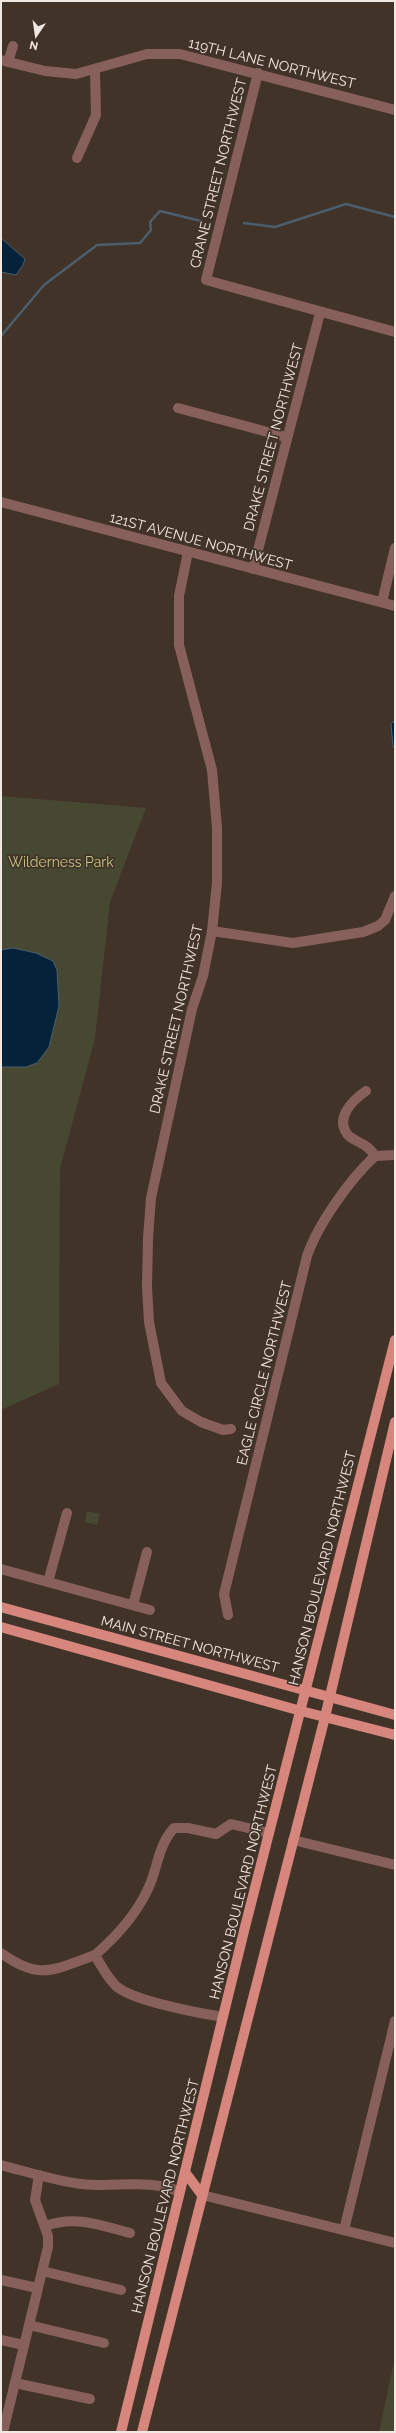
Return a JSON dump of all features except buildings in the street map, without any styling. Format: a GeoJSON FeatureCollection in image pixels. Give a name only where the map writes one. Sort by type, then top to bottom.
{"type":"FeatureCollection","features":[{"type":"Feature","properties":{"kind":"main road","name":"HANSON BOULEVARD NORTHWEST"},"geometry":{"type":"LineString","coordinates":[[121,2432],[269,1833],[395,1340]]}},
{"type":"Feature","properties":{"kind":"main road"},"geometry":{"type":"LineString","coordinates":[[142,2432],[325,1717],[394,1435],[395,1422]]}},
{"type":"Feature","properties":{"kind":"main road","name":"MAIN STREET NORTHWEST"},"geometry":{"type":"LineString","coordinates":[[1,1607],[395,1715]]}},
{"type":"Feature","properties":{"kind":"main road"},"geometry":{"type":"LineString","coordinates":[[1,1628],[301,1711],[395,1735]]}},
{"type":"Feature","properties":{"kind":"main road"},"geometry":{"type":"LineString","coordinates":[[185,2172],[202,2195]]}},
{"type":"Feature","properties":{"kind":"street"},"geometry":{"type":"LineString","coordinates":[[5,61],[13,46]]}},
{"type":"Feature","properties":{"kind":"street","name":"119TH LANE NORTHWEST"},"geometry":{"type":"LineString","coordinates":[[5,61],[60,74],[95,70],[147,54],[162,53],[194,56],[395,110]]}},
{"type":"Feature","properties":{"kind":"street"},"geometry":{"type":"LineString","coordinates":[[77,158],[96,115],[95,70]]}},
{"type":"Feature","properties":{"kind":"street","name":"CRANE STREET NORTHWEST"},"geometry":{"type":"LineString","coordinates":[[258,72],[206,280],[320,312]]}},
{"type":"Feature","properties":{"kind":"street"},"geometry":{"type":"LineString","coordinates":[[320,312],[395,332]]}},
{"type":"Feature","properties":{"kind":"street","name":"DRAKE STREET NORTHWEST"},"geometry":{"type":"LineString","coordinates":[[253,570],[286,437],[320,312]]}},
{"type":"Feature","properties":{"kind":"street"},"geometry":{"type":"LineString","coordinates":[[178,408],[286,437]]}},
{"type":"Feature","properties":{"kind":"street","name":"121ST AVENUE NORTHWEST"},"geometry":{"type":"LineString","coordinates":[[1,504],[395,606]]}},
{"type":"Feature","properties":{"kind":"street"},"geometry":{"type":"LineString","coordinates":[[382,602],[395,548]]}},
{"type":"Feature","properties":{"kind":"street","name":"DRAKE STREET NORTHWEST"},"geometry":{"type":"LineString","coordinates":[[188,552],[180,584],[178,627],[183,663],[202,724],[212,770],[217,822],[217,867],[212,931],[203,976],[192,1010],[168,1113],[151,1198],[148,1238],[147,1287],[149,1322],[161,1383],[182,1411],[201,1422],[223,1430],[231,1429]]}},
{"type":"Feature","properties":{"kind":"street"},"geometry":{"type":"LineString","coordinates":[[212,931],[292,943],[348,935],[378,926],[385,920],[395,896]]}},
{"type":"Feature","properties":{"kind":"street"},"geometry":{"type":"LineString","coordinates":[[366,1091],[353,1100],[347,1107],[344,1126],[347,1134],[355,1141],[367,1147],[375,1156],[395,1155]]}},
{"type":"Feature","properties":{"kind":"street","name":"EAGLE CIRCLE NORTHWEST"},"geometry":{"type":"LineString","coordinates":[[228,1615],[224,1594],[307,1256],[313,1240],[326,1219],[375,1156]]}},
{"type":"Feature","properties":{"kind":"street"},"geometry":{"type":"LineString","coordinates":[[48,1582],[67,1513]]}},
{"type":"Feature","properties":{"kind":"street"},"geometry":{"type":"LineString","coordinates":[[133,1605],[147,1552]]}},
{"type":"Feature","properties":{"kind":"street"},"geometry":{"type":"LineString","coordinates":[[1,1569],[150,1610]]}},
{"type":"Feature","properties":{"kind":"street"},"geometry":{"type":"LineString","coordinates":[[1,1953],[19,1966],[33,1971],[45,1971],[95,1955],[117,1934],[139,1905],[151,1883],[166,1837],[174,1828],[188,1828],[216,1834],[231,1824],[269,1833]]}},
{"type":"Feature","properties":{"kind":"street"},"geometry":{"type":"LineString","coordinates":[[293,1840],[395,1865]]}},
{"type":"Feature","properties":{"kind":"street"},"geometry":{"type":"LineString","coordinates":[[95,1955],[105,1972],[117,1986],[131,1995],[223,2017]]}},
{"type":"Feature","properties":{"kind":"street"},"geometry":{"type":"LineString","coordinates":[[344,2230],[395,2021]]}},
{"type":"Feature","properties":{"kind":"street"},"geometry":{"type":"LineString","coordinates":[[1,2165],[82,2184],[167,2186],[180,2192]]}},
{"type":"Feature","properties":{"kind":"street"},"geometry":{"type":"LineString","coordinates":[[3,2432],[6,2401],[15,2383],[48,2247],[45,2226],[35,2200],[39,2175]]}},
{"type":"Feature","properties":{"kind":"street"},"geometry":{"type":"LineString","coordinates":[[202,2195],[395,2243]]}},
{"type":"Feature","properties":{"kind":"street"},"geometry":{"type":"LineString","coordinates":[[45,2226],[58,2222],[83,2220],[130,2233]]}},
{"type":"Feature","properties":{"kind":"street"},"geometry":{"type":"LineString","coordinates":[[42,2271],[121,2290]]}},
{"type":"Feature","properties":{"kind":"street"},"geometry":{"type":"LineString","coordinates":[[1,2280],[37,2288]]}},
{"type":"Feature","properties":{"kind":"street"},"geometry":{"type":"LineString","coordinates":[[29,2325],[104,2344]]}},
{"type":"Feature","properties":{"kind":"street"},"geometry":{"type":"LineString","coordinates":[[1,2340],[24,2346]]}},
{"type":"Feature","properties":{"kind":"street"},"geometry":{"type":"LineString","coordinates":[[15,2383],[90,2400]]}},
{"type":"Feature","properties":{"kind":"green space","name":"Wilderness Park"},"geometry":{"type":"Polygon","coordinates":[[[1,796],[146,808],[110,902],[95,1038],[60,1169],[59,1384],[1,1410],[1,796]]]}},
{"type":"Feature","properties":{"kind":"green space"},"geometry":{"type":"Polygon","coordinates":[[[87,1511],[100,1514],[97,1525],[85,1522],[87,1511]]]}},
{"type":"Feature","properties":{"kind":"green space"},"geometry":{"type":"Polygon","coordinates":[[[395,2357],[395,2432],[379,2432],[395,2357]]]}},
{"type":"Feature","properties":{"kind":"water"},"geometry":{"type":"Polygon","coordinates":[[[1,238],[25,259],[16,275],[1,272],[1,238]]]}},
{"type":"Feature","properties":{"kind":"water"},"geometry":{"type":"Polygon","coordinates":[[[395,720],[395,749],[393,746],[391,724],[395,720]]]}},
{"type":"Feature","properties":{"kind":"water"},"geometry":{"type":"Polygon","coordinates":[[[13,948],[36,953],[53,961],[57,970],[59,1006],[49,1047],[37,1063],[26,1067],[1,1067],[1,950],[13,948]]]}},
{"type":"Feature","properties":{"kind":"waterway"},"geometry":{"type":"LineString","coordinates":[[244,223],[275,227],[346,204],[395,217]]}},
{"type":"Feature","properties":{"kind":"waterway"},"geometry":{"type":"LineString","coordinates":[[1,336],[44,285],[97,245],[140,243],[151,230],[150,222],[160,211],[201,221]]}}]}
